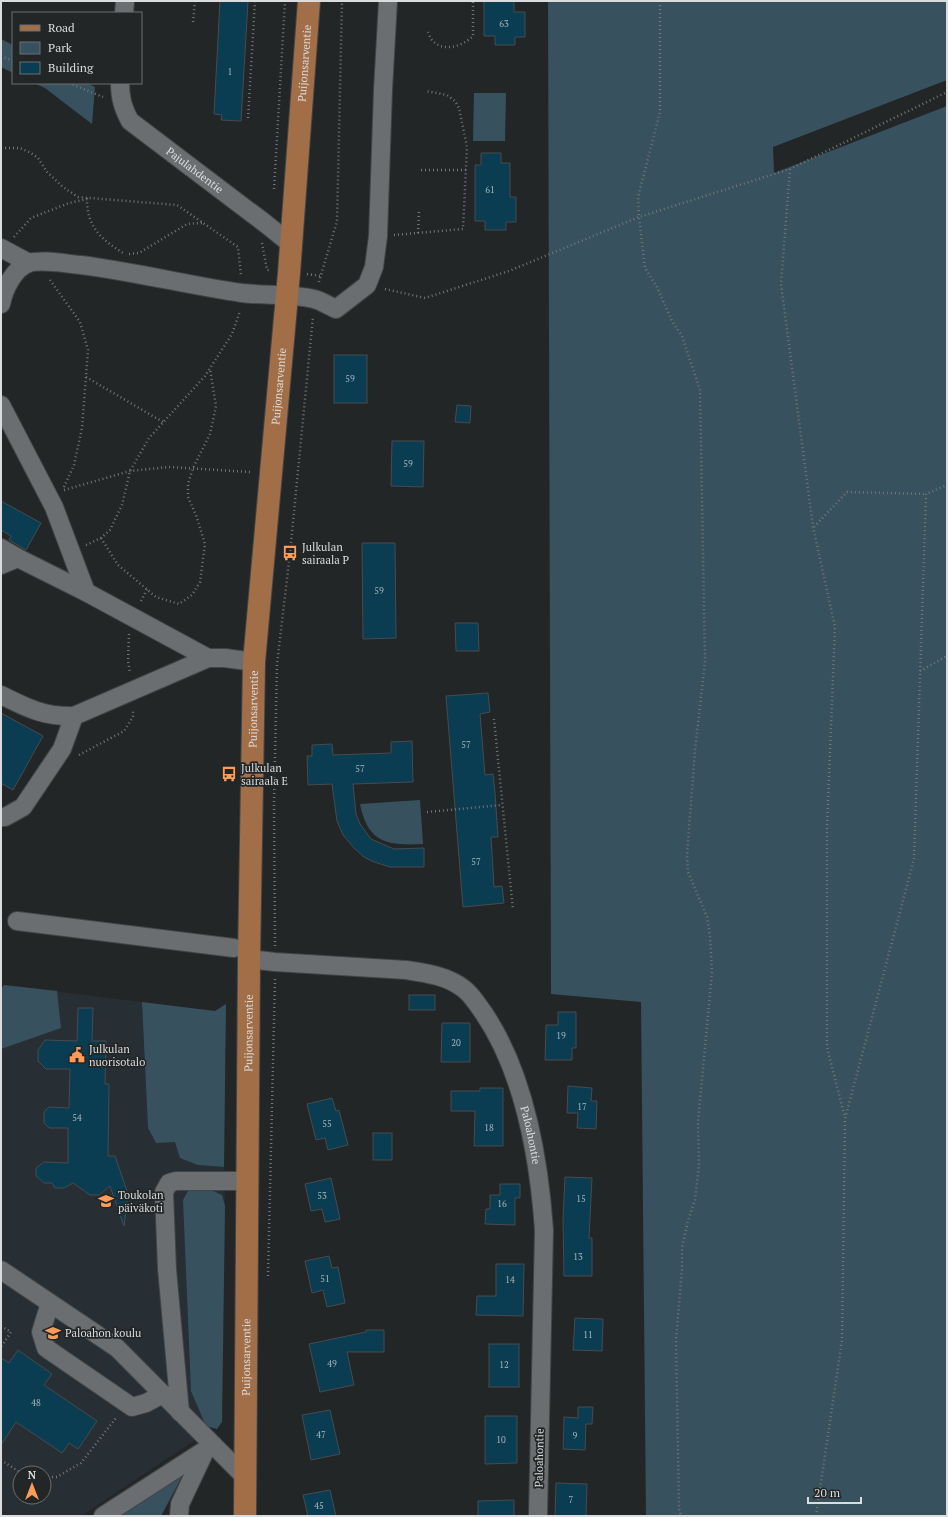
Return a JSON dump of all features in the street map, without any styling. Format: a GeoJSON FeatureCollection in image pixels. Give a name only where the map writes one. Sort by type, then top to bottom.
{"type":"FeatureCollection","features":[{"type":"Feature","properties":{"kind":"main road","name":"Puijonsarventie"},"geometry":{"type":"LineString","coordinates":[[245,1516],[248,1181],[241,953],[254,662],[292,245],[309,1]]}},
{"type":"Feature","properties":{"kind":"street"},"geometry":{"type":"LineString","coordinates":[[124,12],[125,1]]}},
{"type":"Feature","properties":{"kind":"street"},"geometry":{"type":"LineString","coordinates":[[2,297],[17,272],[33,263],[50,262],[96,267],[242,293],[270,296],[287,295],[315,299],[336,309],[367,285],[374,267],[378,236],[383,90],[388,1]]}},
{"type":"Feature","properties":{"kind":"street"},"geometry":{"type":"LineString","coordinates":[[120,84],[122,108]]}},
{"type":"Feature","properties":{"kind":"street","name":"Pajulahdentie"},"geometry":{"type":"LineString","coordinates":[[122,108],[130,121],[292,245]]}},
{"type":"Feature","properties":{"kind":"street"},"geometry":{"type":"LineString","coordinates":[[5,242],[33,263]]}},
{"type":"Feature","properties":{"kind":"street"},"geometry":{"type":"LineString","coordinates":[[1,405],[54,507],[86,592]]}},
{"type":"Feature","properties":{"kind":"street"},"geometry":{"type":"LineString","coordinates":[[1,548],[208,658]]}},
{"type":"Feature","properties":{"kind":"street"},"geometry":{"type":"LineString","coordinates":[[1,565],[18,558]]}},
{"type":"Feature","properties":{"kind":"street"},"geometry":{"type":"LineString","coordinates":[[1,695],[25,708],[45,714],[57,717],[74,716],[208,658],[225,658],[254,662]]}},
{"type":"Feature","properties":{"kind":"street"},"geometry":{"type":"LineString","coordinates":[[1,818],[6,817],[23,807],[62,749],[74,716]]}},
{"type":"Feature","properties":{"kind":"street","name":"Paloahontie"},"geometry":{"type":"LineString","coordinates":[[17,921],[241,953],[275,962],[406,970],[428,973],[450,980],[464,988],[476,1001],[489,1020],[502,1044],[518,1086],[533,1141],[541,1194],[544,1230],[538,1516]]}},
{"type":"Feature","properties":{"kind":"street"},"geometry":{"type":"LineString","coordinates":[[180,1412],[167,1269],[164,1192],[168,1183],[176,1180],[248,1181]]}},
{"type":"Feature","properties":{"kind":"street"},"geometry":{"type":"LineString","coordinates":[[1,1270],[117,1348],[180,1412],[209,1448],[246,1478]]}},
{"type":"Feature","properties":{"kind":"street"},"geometry":{"type":"LineString","coordinates":[[50,1303],[41,1332],[46,1348],[132,1407],[146,1403],[162,1394]]}},
{"type":"Feature","properties":{"kind":"street"},"geometry":{"type":"LineString","coordinates":[[103,1516],[209,1448]]}},
{"type":"Feature","properties":{"kind":"street"},"geometry":{"type":"LineString","coordinates":[[179,1516],[180,1504],[209,1448]]}},
{"type":"Feature","properties":{"kind":"path"},"geometry":{"type":"LineString","coordinates":[[193,22],[195,1]]}},
{"type":"Feature","properties":{"kind":"path"},"geometry":{"type":"LineString","coordinates":[[248,118],[255,1]]}},
{"type":"Feature","properties":{"kind":"path"},"geometry":{"type":"LineString","coordinates":[[268,1282],[275,962],[274,804],[277,664],[290,553],[315,299],[337,221],[342,1]]}},
{"type":"Feature","properties":{"kind":"path"},"geometry":{"type":"LineString","coordinates":[[428,32],[432,40],[439,46],[449,48],[466,42],[473,36],[473,1]]}},
{"type":"Feature","properties":{"kind":"path"},"geometry":{"type":"LineString","coordinates":[[660,1],[660,112],[638,197],[639,217],[645,268],[657,287],[672,321],[682,336],[700,390],[705,662],[695,750],[687,855],[688,872],[707,917],[710,936],[712,972],[698,1122],[699,1165],[695,1200],[682,1247],[682,1269],[676,1340],[679,1508],[681,1516]]}},
{"type":"Feature","properties":{"kind":"path"},"geometry":{"type":"LineString","coordinates":[[1,56],[12,61]]}},
{"type":"Feature","properties":{"kind":"path"},"geometry":{"type":"LineString","coordinates":[[72,84],[107,98],[122,108]]}},
{"type":"Feature","properties":{"kind":"path"},"geometry":{"type":"LineString","coordinates":[[378,236],[463,229],[468,147],[459,108],[455,101],[446,96],[437,92],[425,91]]}},
{"type":"Feature","properties":{"kind":"path"},"geometry":{"type":"LineString","coordinates":[[367,285],[426,298],[509,272],[639,217],[790,169],[947,92]]}},
{"type":"Feature","properties":{"kind":"path"},"geometry":{"type":"LineString","coordinates":[[1,148],[20,148],[31,153],[38,158],[47,172],[69,192],[78,197],[87,199],[177,205],[238,247],[242,293],[241,305],[232,334],[205,376],[149,438],[130,471],[122,505],[110,530],[101,538],[71,551]]}},
{"type":"Feature","properties":{"kind":"path"},"geometry":{"type":"LineString","coordinates":[[790,169],[781,284],[813,527],[835,627],[827,827],[827,1047],[845,1119]]}},
{"type":"Feature","properties":{"kind":"path"},"geometry":{"type":"LineString","coordinates":[[421,170],[466,170]]}},
{"type":"Feature","properties":{"kind":"path"},"geometry":{"type":"LineString","coordinates":[[87,199],[87,208],[92,227],[106,242],[125,254],[139,253],[188,224],[203,223]]}},
{"type":"Feature","properties":{"kind":"path"},"geometry":{"type":"LineString","coordinates":[[5,242],[13,238],[31,218],[69,203],[87,199]]}},
{"type":"Feature","properties":{"kind":"path"},"geometry":{"type":"LineString","coordinates":[[418,233],[419,210]]}},
{"type":"Feature","properties":{"kind":"path"},"geometry":{"type":"LineString","coordinates":[[33,263],[80,322],[88,350],[82,428],[74,465],[62,491],[130,471],[168,467],[251,472]]}},
{"type":"Feature","properties":{"kind":"path"},"geometry":{"type":"LineString","coordinates":[[101,538],[118,565],[156,597],[179,604],[192,596],[200,582],[205,544],[196,515],[188,497],[188,484],[193,468],[210,434],[216,406],[210,369]]}},
{"type":"Feature","properties":{"kind":"path"},"geometry":{"type":"LineString","coordinates":[[86,377],[163,422]]}},
{"type":"Feature","properties":{"kind":"path"},"geometry":{"type":"LineString","coordinates":[[813,527],[847,492],[926,494],[947,485]]}},
{"type":"Feature","properties":{"kind":"path"},"geometry":{"type":"LineString","coordinates":[[816,1516],[842,1340],[845,1119],[914,859],[926,494]]}},
{"type":"Feature","properties":{"kind":"path"},"geometry":{"type":"LineString","coordinates":[[920,670],[947,656]]}},
{"type":"Feature","properties":{"kind":"path"},"geometry":{"type":"LineString","coordinates":[[494,719],[512,910]]}},
{"type":"Feature","properties":{"kind":"path"},"geometry":{"type":"LineString","coordinates":[[427,812],[502,805]]}},
{"type":"Feature","properties":{"kind":"path"},"geometry":{"type":"LineString","coordinates":[[1,1326],[11,1332],[1,1347]]}},
{"type":"Feature","properties":{"kind":"path"},"geometry":{"type":"LineString","coordinates":[[52,1477],[57,1477],[81,1463],[128,1404]]}},
{"type":"Feature","properties":{"kind":"path"},"geometry":{"type":"LineString","coordinates":[[1,1460],[12,1467]]}},
{"type":"Feature","properties":{"kind":"shaded area","name":"Toukolan päiväkoti"},"geometry":{"type":"Polygon","coordinates":[[[4,985],[142,1002],[148,1128],[155,1142],[175,1142],[198,1165],[224,1167],[225,1206],[221,1195],[210,1430],[81,1516],[1,1516],[1,989],[4,985]]]}},
{"type":"Feature","properties":{"kind":"green space"},"geometry":{"type":"Polygon","coordinates":[[[548,1],[947,1],[947,80],[773,147],[774,173],[947,106],[947,1516],[646,1516],[641,1002],[551,994],[548,1]]]}},
{"type":"Feature","properties":{"kind":"green space"},"geometry":{"type":"Polygon","coordinates":[[[1,39],[12,44],[12,72],[1,67],[1,39]]]}},
{"type":"Feature","properties":{"kind":"green space"},"geometry":{"type":"Polygon","coordinates":[[[36,84],[89,84],[95,87],[92,124],[45,88],[36,84]]]}},
{"type":"Feature","properties":{"kind":"green space"},"geometry":{"type":"Polygon","coordinates":[[[474,93],[506,93],[505,141],[473,141],[474,93]]]}},
{"type":"Feature","properties":{"kind":"green space"},"geometry":{"type":"Polygon","coordinates":[[[420,800],[423,844],[389,843],[381,839],[368,827],[360,804],[420,800]]]}},
{"type":"Feature","properties":{"kind":"green space"},"geometry":{"type":"Polygon","coordinates":[[[4,985],[57,991],[61,1028],[1,1049],[1,989],[4,985]]]}},
{"type":"Feature","properties":{"kind":"green space"},"geometry":{"type":"Polygon","coordinates":[[[142,1002],[215,1011],[226,1004],[224,1167],[198,1165],[180,1158],[175,1142],[156,1143],[148,1128],[142,1002]]]}},
{"type":"Feature","properties":{"kind":"green space"},"geometry":{"type":"Polygon","coordinates":[[[211,1190],[222,1195],[225,1206],[222,1422],[217,1429],[206,1426],[191,1391],[183,1200],[188,1191],[211,1190]]]}},
{"type":"Feature","properties":{"kind":"green space"},"geometry":{"type":"Polygon","coordinates":[[[184,1473],[161,1516],[121,1516],[184,1473]]]}},
{"type":"Feature","properties":{"kind":"building"},"geometry":{"type":"Polygon","coordinates":[[[220,1],[248,1],[241,121],[221,120],[222,115],[214,114],[220,1]]]}},
{"type":"Feature","properties":{"kind":"building"},"geometry":{"type":"Polygon","coordinates":[[[484,1],[514,1],[514,12],[525,12],[525,37],[515,37],[515,45],[495,45],[495,36],[484,36],[484,1]]]}},
{"type":"Feature","properties":{"kind":"building"},"geometry":{"type":"Polygon","coordinates":[[[481,153],[501,153],[501,163],[510,163],[510,197],[516,197],[516,222],[506,222],[506,230],[485,230],[485,221],[475,221],[475,165],[481,165],[481,153]]]}},
{"type":"Feature","properties":{"kind":"building"},"geometry":{"type":"Polygon","coordinates":[[[334,355],[367,355],[367,403],[334,403],[334,355]]]}},
{"type":"Feature","properties":{"kind":"building"},"geometry":{"type":"Polygon","coordinates":[[[457,405],[471,406],[470,423],[455,422],[457,405]]]}},
{"type":"Feature","properties":{"kind":"building"},"geometry":{"type":"Polygon","coordinates":[[[392,441],[424,441],[423,487],[391,486],[392,441]]]}},
{"type":"Feature","properties":{"kind":"building"},"geometry":{"type":"Polygon","coordinates":[[[1,501],[41,523],[26,550],[9,540],[11,536],[1,530],[1,501]]]}},
{"type":"Feature","properties":{"kind":"building"},"geometry":{"type":"Polygon","coordinates":[[[362,543],[395,543],[396,638],[363,639],[362,543]]]}},
{"type":"Feature","properties":{"kind":"building"},"geometry":{"type":"Polygon","coordinates":[[[455,623],[478,623],[479,651],[456,651],[455,623]]]}},
{"type":"Feature","properties":{"kind":"building"},"geometry":{"type":"Polygon","coordinates":[[[488,693],[490,712],[480,714],[485,775],[493,774],[495,793],[498,837],[491,837],[494,887],[502,886],[504,903],[463,907],[446,696],[488,693]]]}},
{"type":"Feature","properties":{"kind":"building"},"geometry":{"type":"Polygon","coordinates":[[[1,713],[43,736],[13,790],[1,783],[1,713]]]}},
{"type":"Feature","properties":{"kind":"building"},"geometry":{"type":"Polygon","coordinates":[[[412,741],[413,782],[353,784],[356,814],[360,824],[371,839],[394,849],[424,848],[424,867],[390,867],[364,857],[343,835],[337,821],[332,784],[308,785],[307,756],[312,756],[312,745],[332,744],[333,755],[391,753],[391,742],[412,741]]]}},
{"type":"Feature","properties":{"kind":"building"},"geometry":{"type":"Polygon","coordinates":[[[409,995],[435,995],[435,1010],[409,1010],[409,995]]]}},
{"type":"Feature","properties":{"kind":"building"},"geometry":{"type":"Polygon","coordinates":[[[78,1008],[93,1008],[92,1041],[106,1041],[105,1084],[109,1084],[108,1156],[115,1156],[128,1194],[124,1226],[110,1186],[99,1195],[90,1195],[73,1183],[64,1188],[55,1188],[52,1183],[44,1183],[36,1176],[36,1168],[44,1162],[68,1163],[68,1128],[49,1128],[44,1123],[44,1112],[49,1107],[69,1108],[70,1069],[46,1069],[38,1061],[38,1050],[45,1040],[77,1041],[78,1008]]]}},
{"type":"Feature","properties":{"kind":"building"},"geometry":{"type":"Polygon","coordinates":[[[558,1012],[576,1012],[576,1048],[572,1048],[572,1060],[545,1060],[546,1025],[558,1025],[558,1012]]]}},
{"type":"Feature","properties":{"kind":"building"},"geometry":{"type":"Polygon","coordinates":[[[442,1023],[470,1023],[470,1062],[441,1062],[442,1023]]]}},
{"type":"Feature","properties":{"kind":"building"},"geometry":{"type":"Polygon","coordinates":[[[568,1086],[592,1088],[591,1101],[597,1101],[596,1129],[577,1128],[578,1113],[567,1113],[568,1086]]]}},
{"type":"Feature","properties":{"kind":"building"},"geometry":{"type":"Polygon","coordinates":[[[480,1088],[503,1088],[503,1146],[474,1146],[475,1111],[451,1111],[451,1091],[480,1091],[480,1088]]]}},
{"type":"Feature","properties":{"kind":"building"},"geometry":{"type":"Polygon","coordinates":[[[332,1098],[336,1111],[339,1110],[348,1145],[328,1150],[325,1138],[316,1140],[307,1104],[332,1098]]]}},
{"type":"Feature","properties":{"kind":"building"},"geometry":{"type":"Polygon","coordinates":[[[373,1133],[392,1133],[392,1160],[373,1160],[373,1133]]]}},
{"type":"Feature","properties":{"kind":"building"},"geometry":{"type":"Polygon","coordinates":[[[565,1177],[592,1178],[589,1238],[592,1238],[592,1276],[564,1276],[563,1219],[565,1177]]]}},
{"type":"Feature","properties":{"kind":"building"},"geometry":{"type":"Polygon","coordinates":[[[331,1178],[340,1219],[325,1222],[322,1209],[311,1211],[305,1184],[331,1178]]]}},
{"type":"Feature","properties":{"kind":"building"},"geometry":{"type":"Polygon","coordinates":[[[500,1184],[520,1184],[520,1198],[515,1198],[515,1225],[485,1224],[486,1209],[490,1209],[490,1195],[500,1195],[500,1184]]]}},
{"type":"Feature","properties":{"kind":"building"},"geometry":{"type":"Polygon","coordinates":[[[329,1256],[332,1268],[338,1267],[345,1303],[327,1307],[323,1290],[312,1293],[305,1261],[329,1256]]]}},
{"type":"Feature","properties":{"kind":"building"},"geometry":{"type":"Polygon","coordinates":[[[496,1264],[524,1264],[523,1316],[476,1315],[477,1296],[496,1296],[496,1264]]]}},
{"type":"Feature","properties":{"kind":"building"},"geometry":{"type":"Polygon","coordinates":[[[575,1318],[603,1319],[602,1351],[573,1350],[575,1318]]]}},
{"type":"Feature","properties":{"kind":"building"},"geometry":{"type":"Polygon","coordinates":[[[366,1330],[384,1330],[384,1352],[347,1352],[354,1385],[320,1392],[309,1344],[366,1332],[366,1330]]]}},
{"type":"Feature","properties":{"kind":"building"},"geometry":{"type":"Polygon","coordinates":[[[489,1344],[519,1344],[519,1387],[489,1387],[489,1344]]]}},
{"type":"Feature","properties":{"kind":"building"},"geometry":{"type":"Polygon","coordinates":[[[18,1350],[52,1374],[44,1385],[97,1421],[78,1449],[69,1443],[62,1453],[16,1422],[1,1445],[1,1358],[9,1363],[18,1350]]]}},
{"type":"Feature","properties":{"kind":"building"},"geometry":{"type":"Polygon","coordinates":[[[578,1407],[593,1407],[592,1424],[586,1424],[585,1450],[563,1449],[564,1417],[578,1418],[578,1407]]]}},
{"type":"Feature","properties":{"kind":"building"},"geometry":{"type":"Polygon","coordinates":[[[330,1410],[340,1454],[311,1460],[302,1415],[330,1410]]]}},
{"type":"Feature","properties":{"kind":"building"},"geometry":{"type":"Polygon","coordinates":[[[485,1416],[517,1416],[517,1463],[485,1464],[485,1416]]]}},
{"type":"Feature","properties":{"kind":"building"},"geometry":{"type":"Polygon","coordinates":[[[556,1483],[587,1484],[586,1516],[555,1516],[556,1483]]]}},
{"type":"Feature","properties":{"kind":"building"},"geometry":{"type":"Polygon","coordinates":[[[330,1490],[336,1516],[308,1516],[303,1495],[330,1490]]]}},
{"type":"Feature","properties":{"kind":"building"},"geometry":{"type":"Polygon","coordinates":[[[514,1500],[514,1516],[478,1516],[478,1501],[514,1500]]]}},
{"type":"Feature","properties":{"kind":"place","name":"Julkulan sairaala P"},"geometry":{"type":"Point","coordinates":[290,553]}},
{"type":"Feature","properties":{"kind":"place","name":"Julkulan sairaala E"},"geometry":{"type":"Point","coordinates":[229,774]}},
{"type":"Feature","properties":{"kind":"place","name":"Julkulan nuorisotalo"},"geometry":{"type":"Point","coordinates":[77,1055]}},
{"type":"Feature","properties":{"kind":"place","name":"Toukolan päiväkoti"},"geometry":{"type":"Point","coordinates":[106,1201]}},
{"type":"Feature","properties":{"kind":"place","name":"Paloahon koulu"},"geometry":{"type":"Point","coordinates":[53,1333]}}]}
